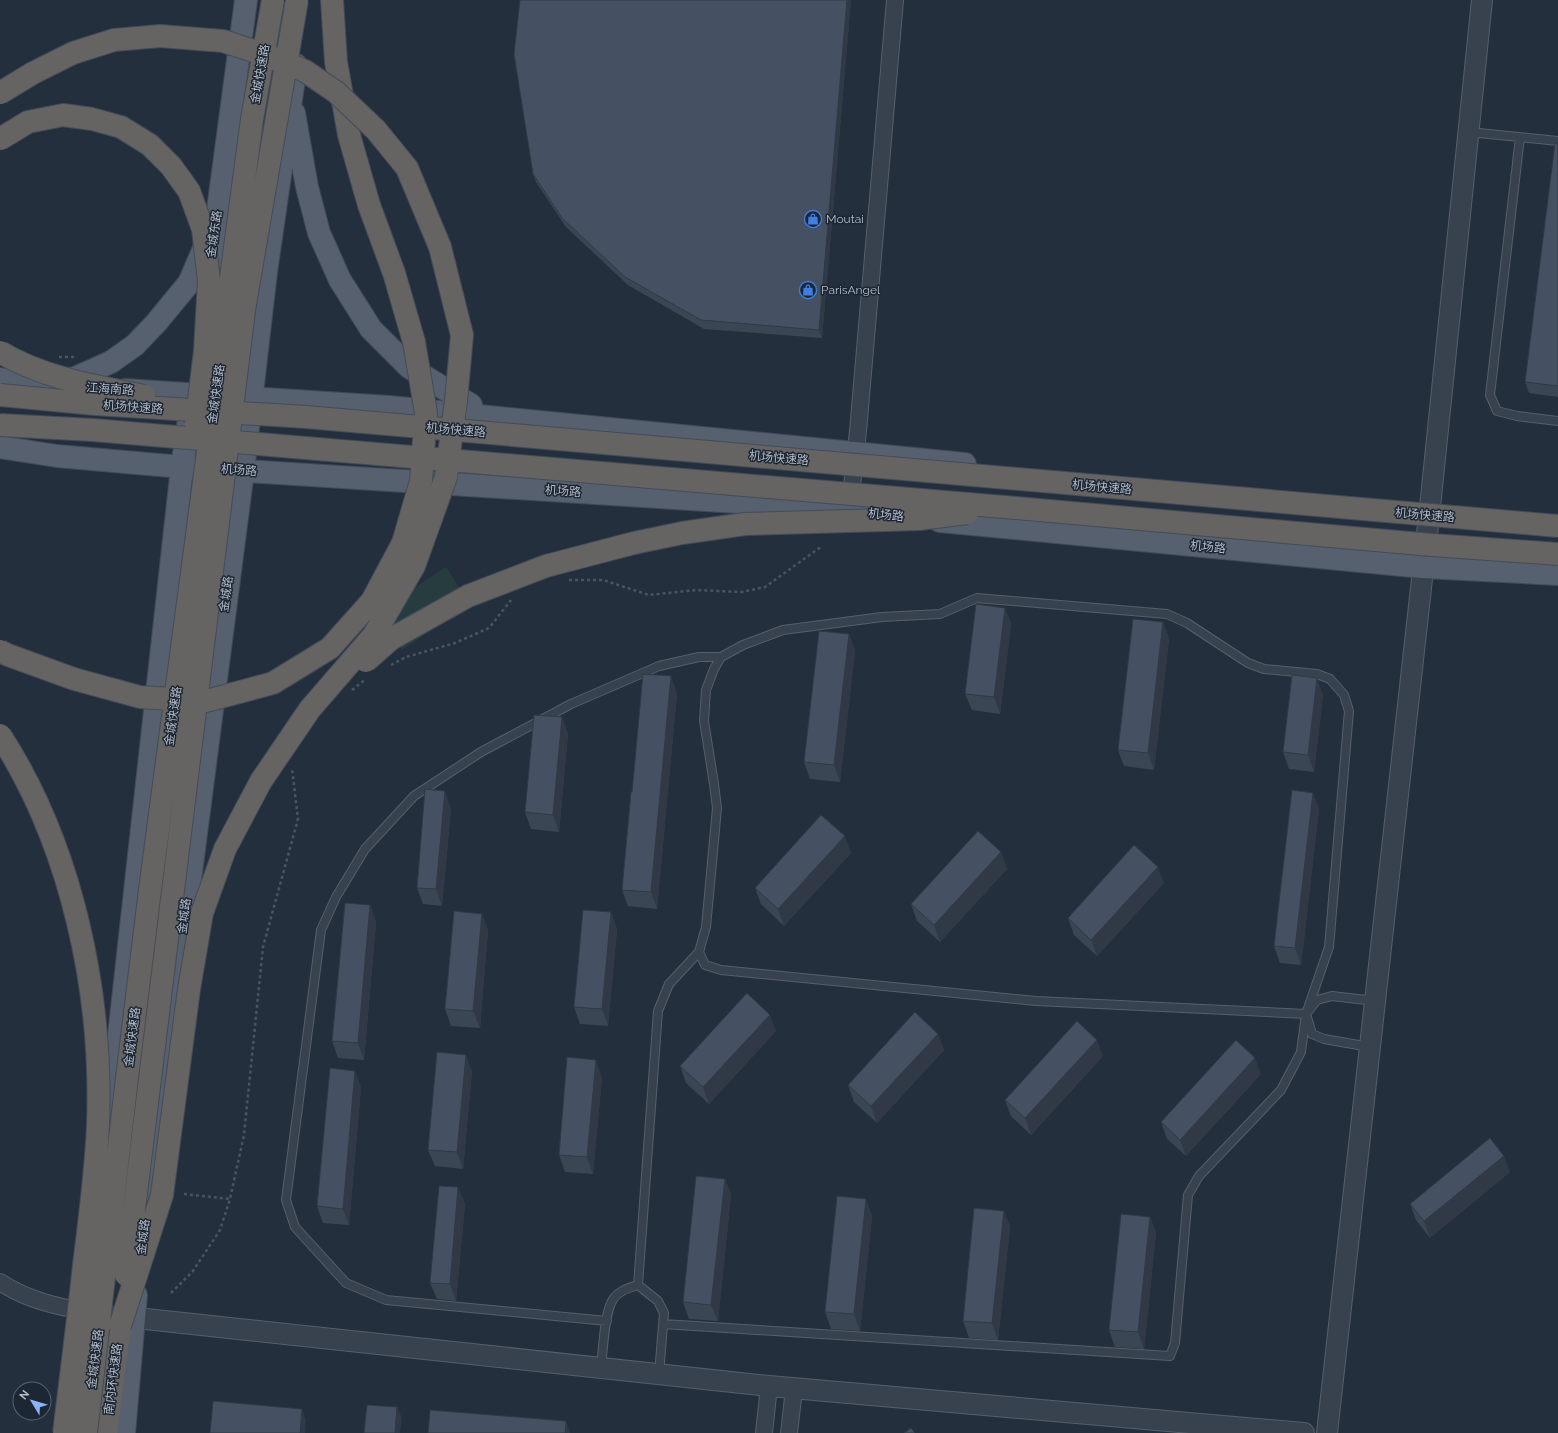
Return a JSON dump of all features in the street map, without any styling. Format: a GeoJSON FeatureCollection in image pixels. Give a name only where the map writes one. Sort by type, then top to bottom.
{"type":"FeatureCollection","features":[{"type":"Feature","properties":{"kind":"highway","name":"金城快速路"},"geometry":{"type":"LineString","coordinates":[[86,1433],[150,890],[252,119],[273,0]]}},
{"type":"Feature","properties":{"kind":"highway","name":"金城快速路"},"geometry":{"type":"LineString","coordinates":[[126,1322],[244,310],[297,0]]}},
{"type":"Feature","properties":{"kind":"highway"},"geometry":{"type":"LineString","coordinates":[[0,651],[74,679],[140,696],[206,701],[266,685],[273,683],[330,648],[372,601],[402,543],[421,481],[426,413],[414,342],[394,273],[369,206],[349,135],[336,62],[332,0]]}},
{"type":"Feature","properties":{"kind":"highway"},"geometry":{"type":"LineString","coordinates":[[0,93],[33,73],[73,53],[114,40],[160,36],[223,41],[266,55],[305,71],[336,92],[376,130],[407,168],[440,247],[462,334],[456,401],[446,477],[414,566],[374,635],[310,709],[261,781],[225,849],[202,913],[189,989],[162,1195],[126,1322]]}},
{"type":"Feature","properties":{"kind":"highway"},"geometry":{"type":"LineString","coordinates":[[0,139],[28,122],[63,115],[92,119],[121,127],[150,145],[171,166],[189,191],[203,229],[209,281],[205,351],[186,503],[150,890]]}},
{"type":"Feature","properties":{"kind":"highway"},"geometry":{"type":"LineString","coordinates":[[0,352],[35,369],[83,383],[151,398],[306,417]]}},
{"type":"Feature","properties":{"kind":"highway","name":"机场快速路"},"geometry":{"type":"LineString","coordinates":[[0,395],[95,404],[306,417],[1558,526]]}},
{"type":"Feature","properties":{"kind":"highway"},"geometry":{"type":"LineString","coordinates":[[0,425],[109,432],[1016,508],[1432,545],[1558,554]]}},
{"type":"Feature","properties":{"kind":"highway"},"geometry":{"type":"LineString","coordinates":[[310,709],[391,639],[468,596],[546,566],[661,537],[745,524],[919,519],[1016,508]]}},
{"type":"Feature","properties":{"kind":"highway"},"geometry":{"type":"LineString","coordinates":[[0,735],[14,756],[44,818],[68,882],[89,968],[97,1057],[98,1124],[93,1188],[64,1433]]}},
{"type":"Feature","properties":{"kind":"highway","name":"南内环快速路"},"geometry":{"type":"LineString","coordinates":[[106,1433],[126,1322]]}},
{"type":"Feature","properties":{"kind":"main road","name":"金城东路"},"geometry":{"type":"LineString","coordinates":[[182,467],[246,0]]}},
{"type":"Feature","properties":{"kind":"main road"},"geometry":{"type":"LineString","coordinates":[[251,399],[266,272],[306,0]]}},
{"type":"Feature","properties":{"kind":"main road"},"geometry":{"type":"LineString","coordinates":[[291,100],[300,138],[307,186],[319,233],[340,280],[367,323],[371,329],[409,367],[469,404],[501,418]]}},
{"type":"Feature","properties":{"kind":"main road"},"geometry":{"type":"LineString","coordinates":[[47,385],[74,378],[111,362],[135,345],[156,323],[189,283],[216,219]]}},
{"type":"Feature","properties":{"kind":"main road","name":"江海南路"},"geometry":{"type":"LineString","coordinates":[[0,379],[20,383],[389,408],[1430,507],[1558,517]]}},
{"type":"Feature","properties":{"kind":"main road","name":"金城路"},"geometry":{"type":"LineString","coordinates":[[124,1433],[126,1322],[243,471],[251,399]]}},
{"type":"Feature","properties":{"kind":"main road"},"geometry":{"type":"LineString","coordinates":[[0,447],[57,456],[182,467],[89,1312],[74,1433]]}},
{"type":"Feature","properties":{"kind":"main road","name":"机场路"},"geometry":{"type":"LineString","coordinates":[[182,467],[752,503],[1423,567],[1558,574]]}},
{"type":"Feature","properties":{"kind":"street"},"geometry":{"type":"LineString","coordinates":[[849,512],[856,453],[895,0]]}},
{"type":"Feature","properties":{"kind":"street"},"geometry":{"type":"LineString","coordinates":[[1327,1433],[1430,507],[1482,0]]}},
{"type":"Feature","properties":{"kind":"street"},"geometry":{"type":"LineString","coordinates":[[0,1282],[12,1290],[42,1302],[126,1322],[601,1368],[794,1389],[1304,1433]]}},
{"type":"Feature","properties":{"kind":"street"},"geometry":{"type":"LineString","coordinates":[[764,1433],[769,1386]]}},
{"type":"Feature","properties":{"kind":"street"},"geometry":{"type":"LineString","coordinates":[[789,1433],[794,1389]]}},
{"type":"Feature","properties":{"kind":"lane"},"geometry":{"type":"LineString","coordinates":[[1469,132],[1558,141]]}},
{"type":"Feature","properties":{"kind":"lane"},"geometry":{"type":"LineString","coordinates":[[1520,137],[1490,395],[1497,411],[1517,416],[1558,420]]}},
{"type":"Feature","properties":{"kind":"lane"},"geometry":{"type":"LineString","coordinates":[[607,1321],[386,1300],[346,1282],[295,1228],[286,1200],[322,930],[336,897],[365,849],[414,796],[481,752],[571,704],[659,666],[699,657],[721,657],[743,645],[783,630],[882,617],[940,614],[977,598],[1167,614],[1187,623],[1248,663],[1264,669],[1316,674],[1330,680],[1344,694],[1349,711],[1329,947],[1306,1014],[1302,1052],[1281,1090],[1199,1176],[1188,1196],[1175,1343],[1170,1356],[663,1324]]}},
{"type":"Feature","properties":{"kind":"lane"},"geometry":{"type":"LineString","coordinates":[[638,1285],[658,1011],[670,984],[699,952],[706,927],[717,808],[704,721],[706,690],[714,669],[721,657]]}},
{"type":"Feature","properties":{"kind":"lane"},"geometry":{"type":"LineString","coordinates":[[699,952],[705,965],[721,970],[1036,1001],[1306,1014]]}},
{"type":"Feature","properties":{"kind":"lane"},"geometry":{"type":"LineString","coordinates":[[1306,1014],[1317,1000],[1332,996],[1375,1001]]}},
{"type":"Feature","properties":{"kind":"lane"},"geometry":{"type":"LineString","coordinates":[[1306,1014],[1312,1034],[1324,1040],[1370,1047]]}},
{"type":"Feature","properties":{"kind":"lane"},"geometry":{"type":"LineString","coordinates":[[601,1368],[608,1308],[614,1298],[623,1290],[638,1285]]}},
{"type":"Feature","properties":{"kind":"lane"},"geometry":{"type":"LineString","coordinates":[[638,1285],[658,1301],[664,1313],[659,1374]]}},
{"type":"Feature","properties":{"kind":"path"},"geometry":{"type":"LineString","coordinates":[[184,1194],[230,1199]]}},
{"type":"Feature","properties":{"kind":"path"},"geometry":{"type":"LineString","coordinates":[[171,1293],[193,1272]]}},
{"type":"Feature","properties":{"kind":"green space"},"geometry":{"type":"Polygon","coordinates":[[[446,567],[470,604],[402,650],[378,612],[446,567]]]}},
{"type":"Feature","properties":{"kind":"building"},"geometry":{"type":"Polygon","coordinates":[[[520,0],[847,0],[819,330],[701,320],[625,277],[562,218],[533,174],[514,54],[520,0]]]}},
{"type":"Feature","properties":{"kind":"building"},"geometry":{"type":"Polygon","coordinates":[[[1555,143],[1558,144],[1558,386],[1525,382],[1555,143]]]}},
{"type":"Feature","properties":{"kind":"building"},"geometry":{"type":"Polygon","coordinates":[[[976,604],[1005,608],[994,697],[965,694],[976,604]]]}},
{"type":"Feature","properties":{"kind":"building"},"geometry":{"type":"Polygon","coordinates":[[[1133,619],[1163,622],[1148,753],[1118,750],[1133,619]]]}},
{"type":"Feature","properties":{"kind":"building"},"geometry":{"type":"Polygon","coordinates":[[[819,631],[849,634],[834,765],[804,762],[819,631]]]}},
{"type":"Feature","properties":{"kind":"building"},"geometry":{"type":"Polygon","coordinates":[[[643,674],[671,676],[651,892],[622,890],[643,674]]]}},
{"type":"Feature","properties":{"kind":"building"},"geometry":{"type":"Polygon","coordinates":[[[1292,675],[1317,678],[1308,755],[1283,752],[1292,675]]]}},
{"type":"Feature","properties":{"kind":"building"},"geometry":{"type":"Polygon","coordinates":[[[534,715],[562,717],[553,815],[525,812],[534,715]]]}},
{"type":"Feature","properties":{"kind":"building"},"geometry":{"type":"Polygon","coordinates":[[[425,789],[445,791],[436,889],[417,888],[425,789]]]}},
{"type":"Feature","properties":{"kind":"building"},"geometry":{"type":"Polygon","coordinates":[[[1292,790],[1313,793],[1295,948],[1274,946],[1292,790]]]}},
{"type":"Feature","properties":{"kind":"building"},"geometry":{"type":"Polygon","coordinates":[[[821,815],[845,836],[778,909],[755,888],[821,815]]]}},
{"type":"Feature","properties":{"kind":"building"},"geometry":{"type":"Polygon","coordinates":[[[978,831],[1001,852],[934,925],[911,904],[978,831]]]}},
{"type":"Feature","properties":{"kind":"building"},"geometry":{"type":"Polygon","coordinates":[[[1134,845],[1158,867],[1091,940],[1068,918],[1134,845]]]}},
{"type":"Feature","properties":{"kind":"building"},"geometry":{"type":"Polygon","coordinates":[[[345,903],[370,905],[358,1043],[332,1041],[345,903]]]}},
{"type":"Feature","properties":{"kind":"building"},"geometry":{"type":"Polygon","coordinates":[[[583,910],[611,912],[602,1009],[574,1007],[583,910]]]}},
{"type":"Feature","properties":{"kind":"building"},"geometry":{"type":"Polygon","coordinates":[[[454,911],[482,914],[473,1011],[445,1009],[454,911]]]}},
{"type":"Feature","properties":{"kind":"building"},"geometry":{"type":"Polygon","coordinates":[[[747,993],[770,1015],[703,1087],[680,1066],[747,993]]]}},
{"type":"Feature","properties":{"kind":"building"},"geometry":{"type":"Polygon","coordinates":[[[915,1012],[938,1034],[871,1106],[848,1085],[915,1012]]]}},
{"type":"Feature","properties":{"kind":"building"},"geometry":{"type":"Polygon","coordinates":[[[1077,1021],[1097,1040],[1025,1118],[1005,1100],[1077,1021]]]}},
{"type":"Feature","properties":{"kind":"building"},"geometry":{"type":"Polygon","coordinates":[[[1236,1040],[1255,1058],[1180,1140],[1161,1122],[1236,1040]]]}},
{"type":"Feature","properties":{"kind":"building"},"geometry":{"type":"Polygon","coordinates":[[[437,1052],[466,1055],[457,1152],[428,1150],[437,1052]]]}},
{"type":"Feature","properties":{"kind":"building"},"geometry":{"type":"Polygon","coordinates":[[[567,1057],[596,1060],[587,1157],[559,1155],[567,1057]]]}},
{"type":"Feature","properties":{"kind":"building"},"geometry":{"type":"Polygon","coordinates":[[[330,1068],[355,1071],[343,1209],[317,1206],[330,1068]]]}},
{"type":"Feature","properties":{"kind":"building"},"geometry":{"type":"Polygon","coordinates":[[[1490,1138],[1504,1156],[1424,1221],[1410,1204],[1490,1138]]]}},
{"type":"Feature","properties":{"kind":"building"},"geometry":{"type":"Polygon","coordinates":[[[696,1176],[725,1179],[711,1305],[683,1302],[696,1176]]]}},
{"type":"Feature","properties":{"kind":"building"},"geometry":{"type":"Polygon","coordinates":[[[439,1186],[458,1187],[450,1284],[430,1283],[439,1186]]]}},
{"type":"Feature","properties":{"kind":"building"},"geometry":{"type":"Polygon","coordinates":[[[837,1196],[866,1199],[854,1314],[825,1312],[837,1196]]]}},
{"type":"Feature","properties":{"kind":"building"},"geometry":{"type":"Polygon","coordinates":[[[974,1208],[1004,1211],[992,1323],[963,1321],[974,1208]]]}},
{"type":"Feature","properties":{"kind":"building"},"geometry":{"type":"Polygon","coordinates":[[[1121,1214],[1150,1217],[1138,1332],[1109,1330],[1121,1214]]]}},
{"type":"Feature","properties":{"kind":"building"},"geometry":{"type":"Polygon","coordinates":[[[213,1401],[302,1409],[300,1433],[210,1433],[213,1401]]]}},
{"type":"Feature","properties":{"kind":"building"},"geometry":{"type":"Polygon","coordinates":[[[367,1405],[397,1407],[395,1433],[364,1433],[367,1405]]]}},
{"type":"Feature","properties":{"kind":"building"},"geometry":{"type":"Polygon","coordinates":[[[430,1410],[566,1421],[565,1433],[428,1433],[430,1410]]]}},
{"type":"Feature","properties":{"kind":"building"},"geometry":{"type":"Polygon","coordinates":[[[911,1428],[915,1433],[904,1433],[911,1428]]]}},
{"type":"Feature","properties":{"kind":"place","name":"Moutai"},"geometry":{"type":"Point","coordinates":[813,219]}},
{"type":"Feature","properties":{"kind":"place","name":"ParisAngel"},"geometry":{"type":"Point","coordinates":[808,290]}}]}
